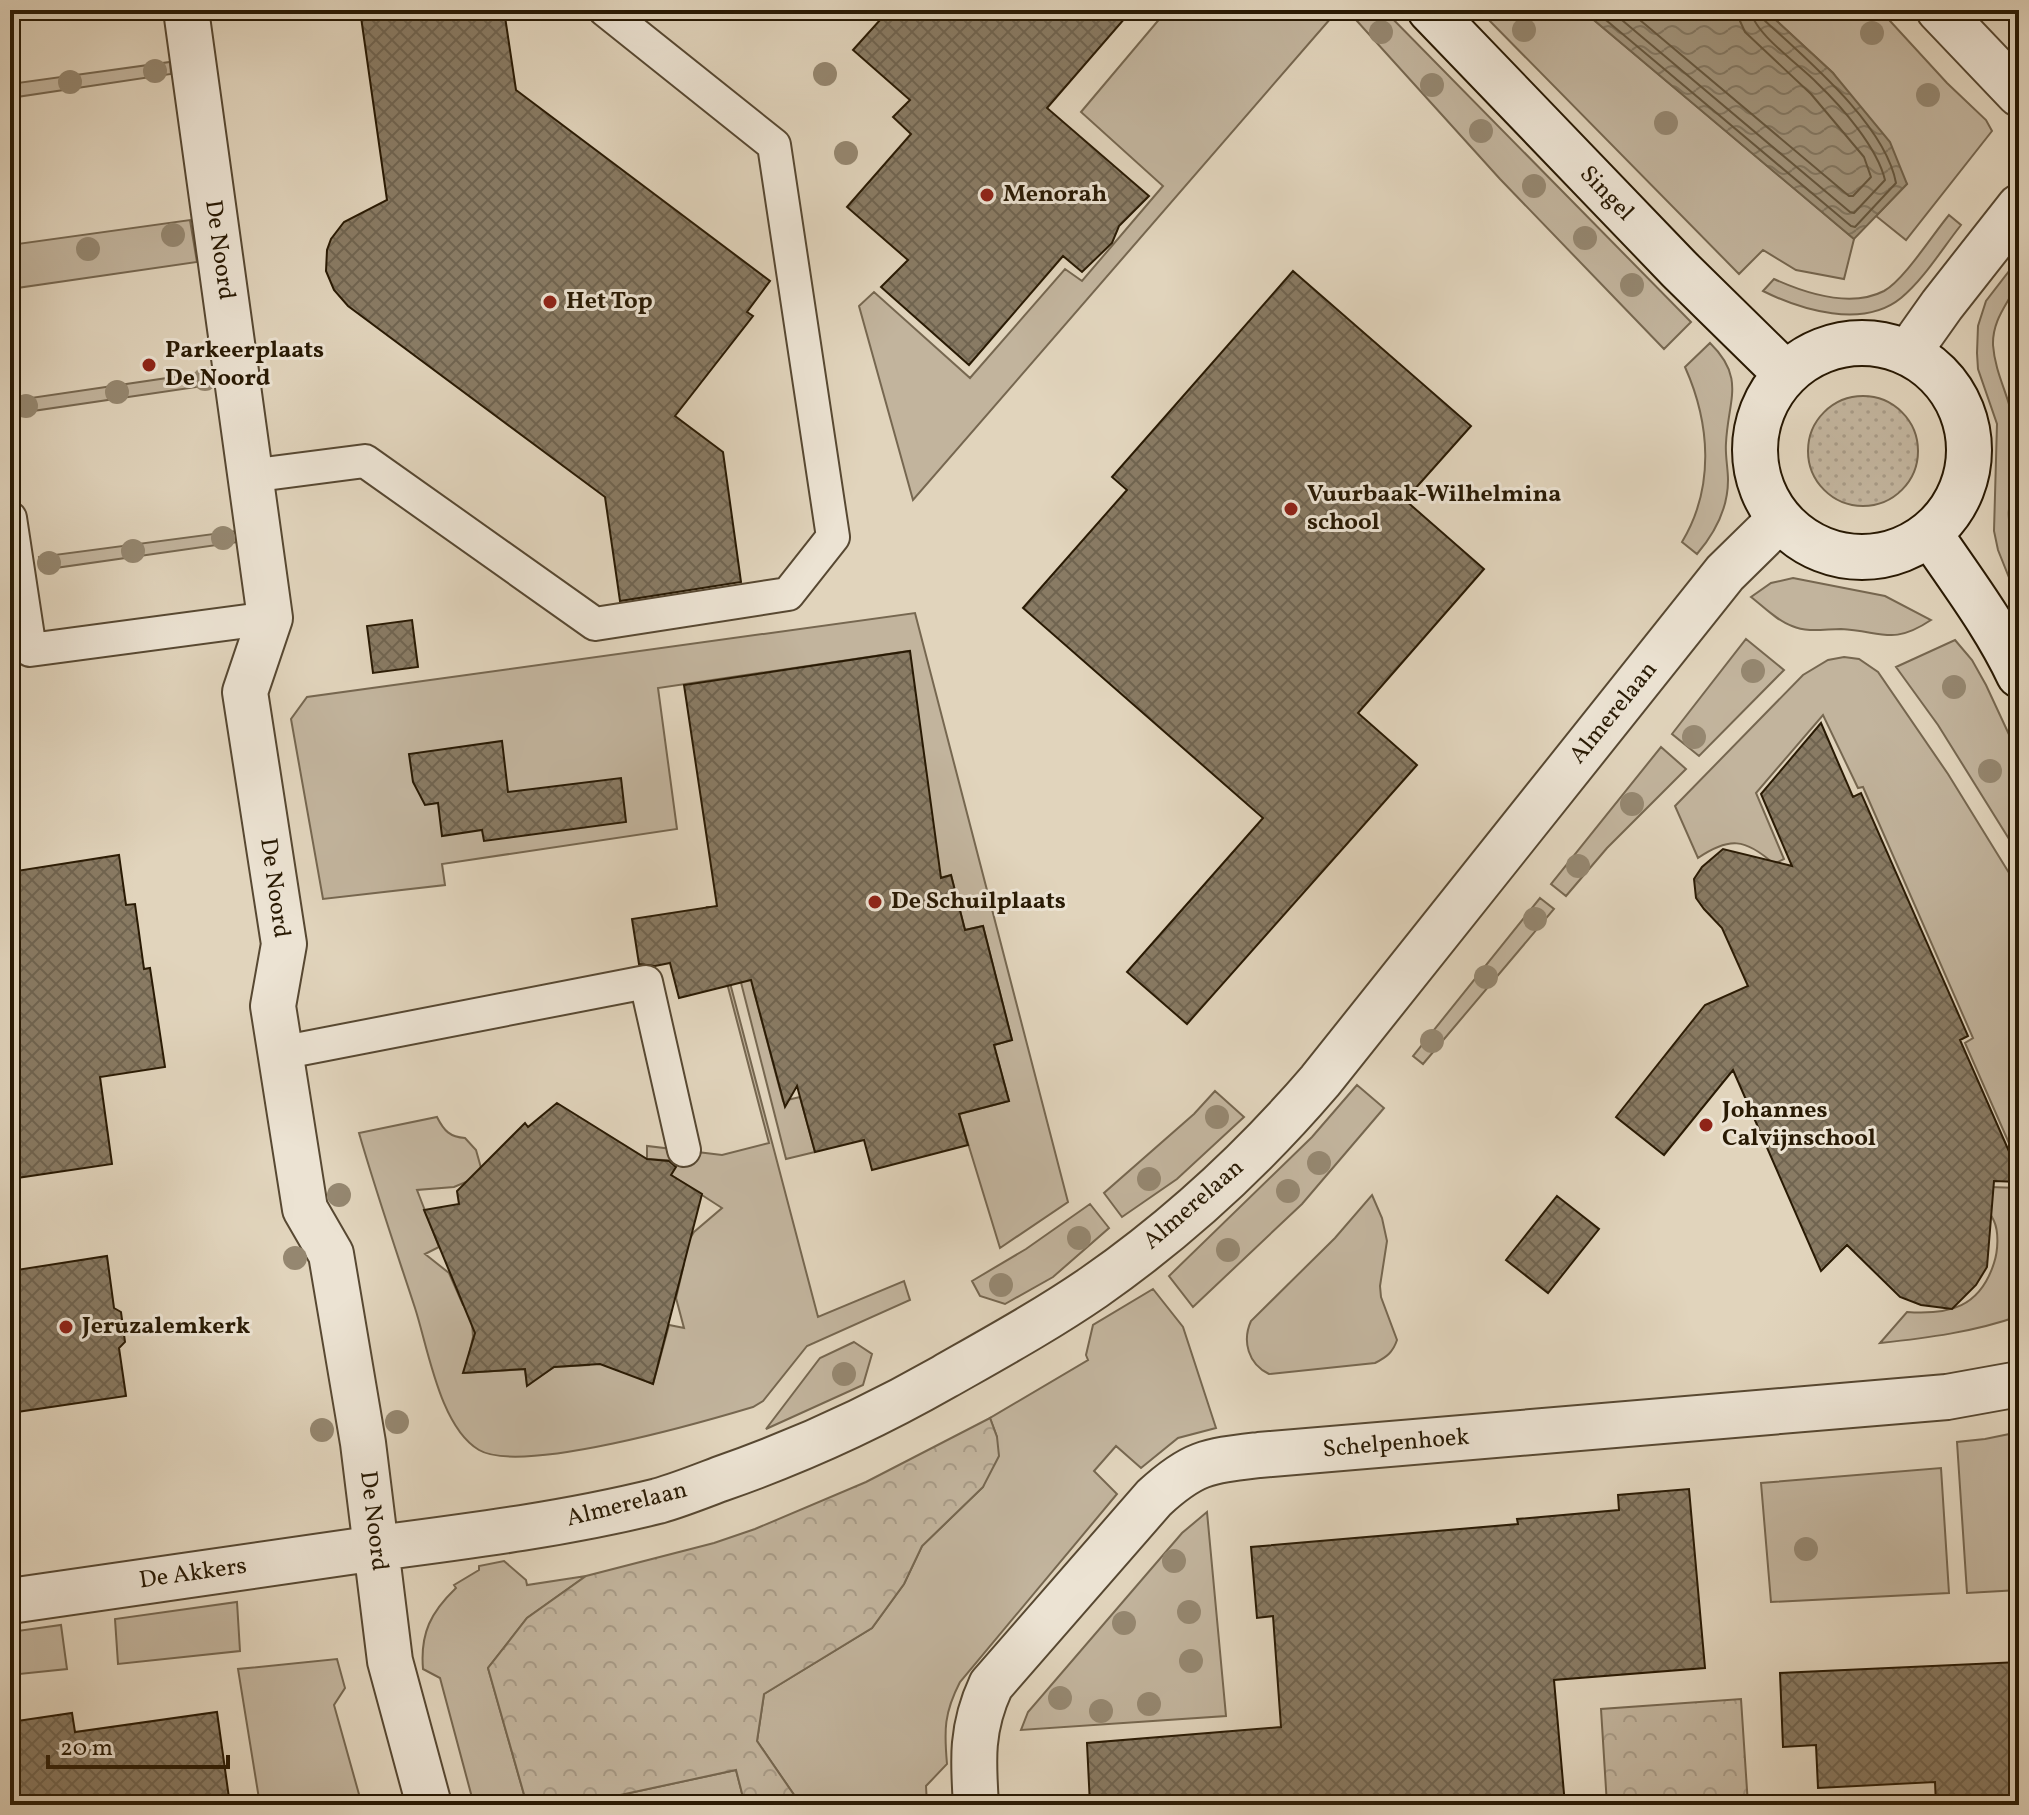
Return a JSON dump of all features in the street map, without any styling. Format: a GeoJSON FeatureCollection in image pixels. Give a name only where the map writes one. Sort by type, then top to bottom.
{"type":"FeatureCollection","features":[{"type":"Feature","properties":{"kind":"street","name":"De Noord"},"geometry":{"type":"LineString","coordinates":[[186,10],[270,618],[245,692],[284,944],[273,1006],[305,1209],[331,1254],[377,1548],[390,1661],[429,1805]]}},
{"type":"Feature","properties":{"kind":"street","name":"Singel"},"geometry":{"type":"LineString","coordinates":[[1430,10],[1617,205],[1786,374]]}},
{"type":"Feature","properties":{"kind":"street"},"geometry":{"type":"LineString","coordinates":[[1939,10],[2019,94]]}},
{"type":"Feature","properties":{"kind":"street"},"geometry":{"type":"LineString","coordinates":[[1908,353],[2019,207]]}},
{"type":"Feature","properties":{"kind":"street"},"geometry":{"type":"LineString","coordinates":[[1866,342],[1891,346],[1908,353],[1932,369],[1951,390],[1967,423],[1970,451],[1966,478],[1956,503],[1930,534],[1913,545],[1885,555],[1859,558],[1832,554],[1801,540],[1779,520],[1758,479],[1755,437],[1765,404],[1786,374],[1804,360],[1847,344],[1866,342]]}},
{"type":"Feature","properties":{"kind":"street","name":"Almerelaan"},"geometry":{"type":"LineString","coordinates":[[377,1548],[580,1519],[662,1500],[750,1469],[836,1434],[916,1393],[1094,1287],[1200,1202],[1260,1147],[1303,1100],[1725,573],[1779,520]]}},
{"type":"Feature","properties":{"kind":"street"},"geometry":{"type":"LineString","coordinates":[[1930,534],[1982,609],[2019,675]]}},
{"type":"Feature","properties":{"kind":"street","name":"Schelpenhoek"},"geometry":{"type":"LineString","coordinates":[[976,1805],[975,1732],[980,1709],[991,1685],[1154,1498],[1191,1468],[1220,1460],[1259,1455],[1947,1397],[2019,1384]]}},
{"type":"Feature","properties":{"kind":"street","name":"De Akkers"},"geometry":{"type":"LineString","coordinates":[[10,1601],[377,1548]]}},
{"type":"Feature","properties":{"kind":"lane"},"geometry":{"type":"LineString","coordinates":[[249,476],[365,461],[595,624],[788,594],[833,537],[774,145],[605,10]]}},
{"type":"Feature","properties":{"kind":"lane"},"geometry":{"type":"LineString","coordinates":[[10,518],[30,650],[270,618]]}},
{"type":"Feature","properties":{"kind":"lane"},"geometry":{"type":"LineString","coordinates":[[280,1053],[646,982],[684,1150]]}},
{"type":"Feature","properties":{"kind":"green space"},"geometry":{"type":"Polygon","coordinates":[[[1167,10],[1323,10],[1331,18],[913,500],[859,306],[874,292],[970,378],[1065,269],[1082,281],[1163,186],[1081,112],[1167,10]]]}},
{"type":"Feature","properties":{"kind":"green space"},"geometry":{"type":"Polygon","coordinates":[[[1347,10],[1384,10],[1691,322],[1664,349],[1500,179],[1347,10]]]}},
{"type":"Feature","properties":{"kind":"green space"},"geometry":{"type":"Polygon","coordinates":[[[1479,10],[1582,10],[1854,239],[1844,279],[1796,270],[1763,250],[1739,274],[1479,10]]]}},
{"type":"Feature","properties":{"kind":"green space"},"geometry":{"type":"Polygon","coordinates":[[[1765,10],[1880,10],[1947,83],[1986,120],[1992,131],[1906,240],[1876,216],[1907,184],[1833,73],[1765,10]]]}},
{"type":"Feature","properties":{"kind":"green space"},"geometry":{"type":"Polygon","coordinates":[[[170,62],[171,74],[10,98],[10,84],[170,62]]]}},
{"type":"Feature","properties":{"kind":"green space"},"geometry":{"type":"Polygon","coordinates":[[[1949,215],[1961,225],[1917,282],[1901,298],[1886,307],[1869,313],[1832,313],[1813,310],[1763,291],[1774,279],[1828,297],[1857,298],[1884,291],[1909,267],[1949,215]]]}},
{"type":"Feature","properties":{"kind":"green space"},"geometry":{"type":"Polygon","coordinates":[[[190,220],[197,262],[10,289],[10,245],[190,220]]]}},
{"type":"Feature","properties":{"kind":"green space"},"geometry":{"type":"Polygon","coordinates":[[[2013,266],[2019,271],[2018,280],[1997,323],[1993,345],[2016,434],[2009,516],[2019,557],[2019,576],[2010,580],[1994,531],[1997,424],[1978,369],[1977,353],[1978,326],[1986,301],[2013,266]]]}},
{"type":"Feature","properties":{"kind":"green space"},"geometry":{"type":"Polygon","coordinates":[[[1710,343],[1728,367],[1731,379],[1726,448],[1728,475],[1726,501],[1719,520],[1697,554],[1682,542],[1700,499],[1704,477],[1704,432],[1685,367],[1710,343]]]}},
{"type":"Feature","properties":{"kind":"green space"},"geometry":{"type":"Polygon","coordinates":[[[215,371],[217,384],[19,413],[17,400],[215,371]]]}},
{"type":"Feature","properties":{"kind":"green space"},"geometry":{"type":"Polygon","coordinates":[[[1863,396],[1884,401],[1902,412],[1913,430],[1918,451],[1913,472],[1902,490],[1884,501],[1863,506],[1842,501],[1824,490],[1813,472],[1808,451],[1813,430],[1824,412],[1842,401],[1863,396]]]}},
{"type":"Feature","properties":{"kind":"green space"},"geometry":{"type":"Polygon","coordinates":[[[236,531],[238,542],[41,570],[39,557],[236,531]]]}},
{"type":"Feature","properties":{"kind":"green space"},"geometry":{"type":"Polygon","coordinates":[[[1793,578],[1885,596],[1931,620],[1896,635],[1798,628],[1781,620],[1751,597],[1771,583],[1793,578]]]}},
{"type":"Feature","properties":{"kind":"green space"},"geometry":{"type":"Polygon","coordinates":[[[915,613],[1068,1202],[1000,1248],[959,1114],[1009,1101],[994,1045],[1012,1040],[983,926],[965,930],[951,875],[906,887],[909,651],[658,688],[677,829],[442,864],[445,885],[323,899],[291,719],[307,697],[915,613]]]}},
{"type":"Feature","properties":{"kind":"green space"},"geometry":{"type":"Polygon","coordinates":[[[1746,639],[1784,670],[1699,756],[1672,734],[1746,639]]]}},
{"type":"Feature","properties":{"kind":"green space"},"geometry":{"type":"Polygon","coordinates":[[[1955,640],[1972,660],[1986,685],[2019,756],[2019,855],[1938,725],[1896,667],[1955,640]]]}},
{"type":"Feature","properties":{"kind":"green space"},"geometry":{"type":"Polygon","coordinates":[[[1844,657],[1859,659],[1878,672],[1948,774],[2019,889],[2019,1166],[1965,1043],[1973,1038],[1863,787],[1858,788],[1823,715],[1756,793],[1784,859],[1774,864],[1754,849],[1737,843],[1719,846],[1698,858],[1675,806],[1803,675],[1828,660],[1844,657]]]}},
{"type":"Feature","properties":{"kind":"green space"},"geometry":{"type":"Polygon","coordinates":[[[1661,747],[1686,769],[1607,848],[1566,896],[1551,884],[1661,747]]]}},
{"type":"Feature","properties":{"kind":"green space"},"geometry":{"type":"Polygon","coordinates":[[[751,897],[753,988],[783,1101],[800,1097],[815,1152],[786,1159],[721,904],[751,897]]]}},
{"type":"Feature","properties":{"kind":"green space"},"geometry":{"type":"Polygon","coordinates":[[[1540,898],[1554,909],[1423,1064],[1413,1056],[1540,898]]]}},
{"type":"Feature","properties":{"kind":"green space"},"geometry":{"type":"Polygon","coordinates":[[[707,907],[710,907],[818,1317],[904,1281],[910,1300],[807,1346],[763,1401],[753,1407],[655,1434],[571,1451],[501,1456],[479,1450],[454,1424],[437,1385],[359,1133],[437,1117],[448,1132],[465,1138],[476,1150],[483,1175],[454,1187],[417,1190],[439,1247],[425,1254],[449,1273],[463,1305],[471,1305],[473,1337],[465,1373],[525,1369],[527,1385],[554,1367],[589,1365],[591,1357],[653,1384],[669,1325],[684,1328],[676,1298],[684,1264],[677,1259],[694,1232],[722,1208],[671,1175],[678,1161],[647,1159],[647,1146],[722,1155],[769,1143],[707,907]]]}},
{"type":"Feature","properties":{"kind":"green space"},"geometry":{"type":"Polygon","coordinates":[[[1357,1085],[1384,1108],[1302,1204],[1193,1307],[1169,1276],[1312,1137],[1357,1085]]]}},
{"type":"Feature","properties":{"kind":"green space"},"geometry":{"type":"Polygon","coordinates":[[[1215,1091],[1244,1117],[1177,1179],[1122,1217],[1104,1193],[1194,1114],[1215,1091]]]}},
{"type":"Feature","properties":{"kind":"green space"},"geometry":{"type":"Polygon","coordinates":[[[1960,1186],[2019,1188],[2019,1316],[1968,1330],[1880,1343],[1907,1312],[1937,1312],[1961,1305],[1981,1290],[1988,1278],[1996,1253],[1996,1225],[1984,1206],[1960,1186]]]}},
{"type":"Feature","properties":{"kind":"green space"},"geometry":{"type":"Polygon","coordinates":[[[1372,1195],[1387,1241],[1380,1286],[1397,1340],[1394,1348],[1375,1363],[1269,1374],[1262,1370],[1252,1358],[1247,1344],[1251,1321],[1335,1238],[1372,1195]]]}},
{"type":"Feature","properties":{"kind":"green space"},"geometry":{"type":"Polygon","coordinates":[[[1090,1204],[1109,1228],[1053,1277],[1005,1304],[980,1296],[972,1281],[1026,1249],[1090,1204]]]}},
{"type":"Feature","properties":{"kind":"green space"},"geometry":{"type":"Polygon","coordinates":[[[1153,1289],[1183,1327],[1216,1428],[1178,1438],[1141,1468],[1116,1446],[1094,1471],[1117,1494],[960,1682],[946,1722],[947,1764],[926,1786],[927,1805],[801,1805],[757,1741],[764,1694],[872,1628],[904,1584],[922,1546],[983,1487],[997,1437],[990,1418],[1088,1360],[1086,1355],[1093,1325],[1153,1289]]]}},
{"type":"Feature","properties":{"kind":"green space"},"geometry":{"type":"Polygon","coordinates":[[[854,1342],[872,1354],[863,1385],[766,1429],[820,1358],[854,1342]]]}},
{"type":"Feature","properties":{"kind":"green space"},"geometry":{"type":"Polygon","coordinates":[[[990,1418],[997,1437],[999,1456],[983,1487],[922,1546],[904,1584],[872,1628],[764,1694],[757,1741],[801,1805],[745,1805],[736,1770],[574,1805],[527,1805],[488,1668],[527,1618],[586,1576],[714,1543],[755,1529],[866,1482],[990,1418]]]}},
{"type":"Feature","properties":{"kind":"green space"},"geometry":{"type":"Polygon","coordinates":[[[2019,1432],[2019,1590],[1967,1593],[1957,1442],[2019,1432]]]}},
{"type":"Feature","properties":{"kind":"green space"},"geometry":{"type":"Polygon","coordinates":[[[1941,1468],[1949,1593],[1771,1602],[1761,1483],[1941,1468]]]}},
{"type":"Feature","properties":{"kind":"green space"},"geometry":{"type":"Polygon","coordinates":[[[1207,1512],[1226,1716],[1021,1730],[1028,1712],[1182,1533],[1207,1512]]]}},
{"type":"Feature","properties":{"kind":"green space"},"geometry":{"type":"Polygon","coordinates":[[[504,1561],[526,1580],[527,1585],[586,1576],[527,1618],[488,1668],[527,1805],[474,1805],[440,1678],[423,1669],[423,1645],[429,1624],[456,1588],[454,1585],[479,1570],[479,1566],[504,1561]]]}},
{"type":"Feature","properties":{"kind":"green space"},"geometry":{"type":"Polygon","coordinates":[[[237,1602],[240,1651],[118,1664],[115,1619],[237,1602]]]}},
{"type":"Feature","properties":{"kind":"green space"},"geometry":{"type":"Polygon","coordinates":[[[61,1625],[67,1669],[10,1675],[10,1632],[61,1625]]]}},
{"type":"Feature","properties":{"kind":"green space"},"geometry":{"type":"Polygon","coordinates":[[[337,1659],[345,1688],[334,1705],[362,1805],[260,1805],[238,1669],[337,1659]]]}},
{"type":"Feature","properties":{"kind":"green space"},"geometry":{"type":"Polygon","coordinates":[[[1741,1699],[1748,1805],[1607,1805],[1601,1709],[1741,1699]]]}},
{"type":"Feature","properties":{"kind":"green space"},"geometry":{"type":"Polygon","coordinates":[[[736,1770],[745,1805],[574,1805],[736,1770]]]}},
{"type":"Feature","properties":{"kind":"water"},"geometry":{"type":"Polygon","coordinates":[[[1582,10],[1765,10],[1833,73],[1890,142],[1907,184],[1854,239],[1582,10]]]}},
{"type":"Feature","properties":{"kind":"building","name":"Het Top"},"geometry":{"type":"Polygon","coordinates":[[[360,10],[504,10],[516,90],[770,281],[747,312],[753,316],[675,416],[723,452],[741,582],[620,601],[605,497],[348,306],[334,290],[326,271],[331,239],[344,222],[387,200],[360,10]]]}},
{"type":"Feature","properties":{"kind":"building","name":"Menorah"},"geometry":{"type":"Polygon","coordinates":[[[889,10],[1132,10],[1047,108],[1149,196],[1119,226],[1112,243],[1082,272],[1063,256],[969,365],[881,287],[908,260],[847,207],[911,134],[893,117],[910,100],[853,50],[889,10]]]}},
{"type":"Feature","properties":{"kind":"building"},"geometry":{"type":"Polygon","coordinates":[[[1293,271],[1471,426],[1405,500],[1484,569],[1358,713],[1417,765],[1187,1024],[1127,972],[1263,818],[1023,608],[1127,490],[1112,477],[1293,271]]]}},
{"type":"Feature","properties":{"kind":"building"},"geometry":{"type":"Polygon","coordinates":[[[412,620],[418,667],[373,673],[367,626],[412,620]]]}},
{"type":"Feature","properties":{"kind":"building","name":"De Schuilplaats"},"geometry":{"type":"Polygon","coordinates":[[[910,651],[941,878],[951,875],[965,930],[983,926],[1012,1040],[994,1045],[1009,1101],[959,1114],[968,1145],[872,1170],[864,1140],[815,1152],[797,1086],[785,1107],[751,980],[679,998],[670,963],[655,966],[639,964],[632,919],[717,906],[684,685],[910,651]]]}},
{"type":"Feature","properties":{"kind":"building"},"geometry":{"type":"Polygon","coordinates":[[[1821,723],[1853,797],[1861,793],[1968,1036],[1960,1040],[2019,1174],[2019,1182],[1994,1181],[1987,1267],[1976,1285],[1952,1309],[1921,1305],[1900,1297],[1847,1245],[1821,1271],[1733,1070],[1664,1155],[1616,1117],[1705,1005],[1748,986],[1722,928],[1696,898],[1694,879],[1702,867],[1723,849],[1792,866],[1761,794],[1821,723]]]}},
{"type":"Feature","properties":{"kind":"building"},"geometry":{"type":"Polygon","coordinates":[[[502,741],[508,792],[621,778],[626,822],[484,841],[482,830],[442,836],[438,803],[425,805],[413,782],[409,754],[502,741]]]}},
{"type":"Feature","properties":{"kind":"building"},"geometry":{"type":"Polygon","coordinates":[[[119,855],[126,905],[135,904],[144,969],[150,968],[165,1067],[100,1077],[112,1164],[10,1179],[10,872],[119,855]]]}},
{"type":"Feature","properties":{"kind":"building"},"geometry":{"type":"Polygon","coordinates":[[[557,1103],[647,1159],[669,1161],[676,1167],[671,1175],[702,1194],[653,1384],[600,1364],[554,1367],[527,1386],[525,1369],[463,1373],[475,1333],[424,1210],[459,1204],[457,1191],[525,1123],[528,1127],[557,1103]]]}},
{"type":"Feature","properties":{"kind":"building"},"geometry":{"type":"Polygon","coordinates":[[[1557,1196],[1599,1229],[1548,1293],[1506,1260],[1557,1196]]]}},
{"type":"Feature","properties":{"kind":"building","name":"Jeruzalemkerk"},"geometry":{"type":"Polygon","coordinates":[[[107,1256],[114,1308],[121,1312],[125,1342],[119,1348],[126,1396],[10,1413],[10,1271],[107,1256]]]}},
{"type":"Feature","properties":{"kind":"building"},"geometry":{"type":"Polygon","coordinates":[[[1689,1489],[1705,1668],[1554,1680],[1565,1805],[1090,1805],[1087,1743],[1281,1727],[1273,1616],[1257,1618],[1251,1547],[1518,1524],[1517,1519],[1619,1510],[1618,1495],[1689,1489]]]}},
{"type":"Feature","properties":{"kind":"building"},"geometry":{"type":"Polygon","coordinates":[[[2019,1662],[2019,1805],[1936,1805],[1935,1782],[1818,1788],[1816,1745],[1783,1747],[1780,1673],[2019,1662]]]}},
{"type":"Feature","properties":{"kind":"building"},"geometry":{"type":"Polygon","coordinates":[[[217,1712],[230,1805],[20,1805],[10,1722],[72,1713],[75,1732],[217,1712]]]}},
{"type":"Feature","properties":{"kind":"place","name":"Menorah"},"geometry":{"type":"Point","coordinates":[987,195]}},
{"type":"Feature","properties":{"kind":"place","name":"Het Top"},"geometry":{"type":"Point","coordinates":[550,302]}},
{"type":"Feature","properties":{"kind":"place","name":"Parkeerplaats De Noord"},"geometry":{"type":"Point","coordinates":[149,365]}},
{"type":"Feature","properties":{"kind":"place","name":"Vuurbaak-Wilhelmina school"},"geometry":{"type":"Point","coordinates":[1291,509]}},
{"type":"Feature","properties":{"kind":"place","name":"De Schuilplaats"},"geometry":{"type":"Point","coordinates":[875,902]}},
{"type":"Feature","properties":{"kind":"place","name":"Johannes Calvijnschool"},"geometry":{"type":"Point","coordinates":[1706,1125]}},
{"type":"Feature","properties":{"kind":"place","name":"Jeruzalemkerk"},"geometry":{"type":"Point","coordinates":[66,1327]}}]}
